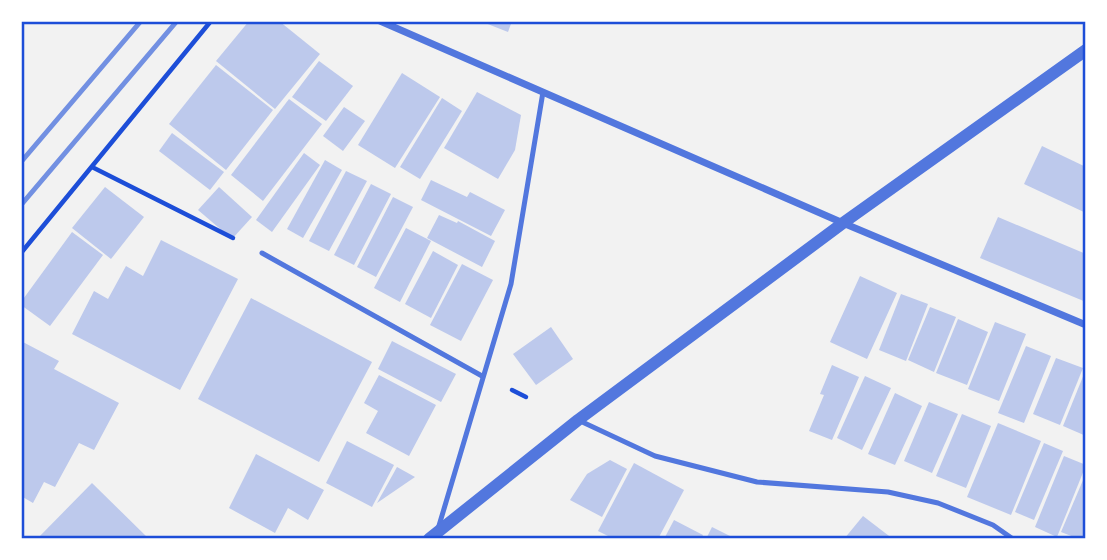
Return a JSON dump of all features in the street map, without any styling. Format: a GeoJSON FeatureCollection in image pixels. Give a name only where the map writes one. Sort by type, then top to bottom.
{"type":"FeatureCollection","features":[{"type":"Feature","properties":{"kind":"street"},"geometry":{"type":"LineString","coordinates":[[380,21],[843,223],[1086,325]]}},
{"type":"Feature","properties":{"kind":"street"},"geometry":{"type":"LineString","coordinates":[[434,537],[578,420],[843,223],[1086,50]]}},
{"type":"Feature","properties":{"kind":"lane"},"geometry":{"type":"LineString","coordinates":[[434,537],[511,284],[543,92]]}},
{"type":"Feature","properties":{"kind":"lane"},"geometry":{"type":"LineString","coordinates":[[262,253],[482,376]]}},
{"type":"Feature","properties":{"kind":"lane"},"geometry":{"type":"LineString","coordinates":[[578,420],[655,456],[757,482],[888,492],[939,503],[993,525],[1013,539]]}},
{"type":"Feature","properties":{"kind":"path"},"geometry":{"type":"LineString","coordinates":[[21,253],[211,21]]}},
{"type":"Feature","properties":{"kind":"path"},"geometry":{"type":"LineString","coordinates":[[92,167],[262,253]]}},
{"type":"Feature","properties":{"kind":"building"},"geometry":{"type":"Polygon","coordinates":[[[249,21],[279,21],[320,54],[275,109],[216,61],[249,21]]]}},
{"type":"Feature","properties":{"kind":"building"},"geometry":{"type":"Polygon","coordinates":[[[480,21],[512,21],[508,32],[480,21]]]}},
{"type":"Feature","properties":{"kind":"building"},"geometry":{"type":"Polygon","coordinates":[[[319,61],[353,86],[326,121],[292,97],[319,61]]]}},
{"type":"Feature","properties":{"kind":"building"},"geometry":{"type":"Polygon","coordinates":[[[216,65],[273,110],[226,170],[169,124],[216,65]]]}},
{"type":"Feature","properties":{"kind":"building"},"geometry":{"type":"Polygon","coordinates":[[[402,73],[440,97],[395,168],[358,145],[402,73]]]}},
{"type":"Feature","properties":{"kind":"building"},"geometry":{"type":"Polygon","coordinates":[[[477,92],[521,115],[515,150],[498,179],[444,148],[477,92]]]}},
{"type":"Feature","properties":{"kind":"building"},"geometry":{"type":"Polygon","coordinates":[[[442,98],[462,111],[420,179],[400,167],[442,98]]]}},
{"type":"Feature","properties":{"kind":"building"},"geometry":{"type":"Polygon","coordinates":[[[289,99],[322,124],[263,201],[231,175],[289,99]]]}},
{"type":"Feature","properties":{"kind":"building"},"geometry":{"type":"Polygon","coordinates":[[[344,107],[365,121],[343,151],[323,136],[344,107]]]}},
{"type":"Feature","properties":{"kind":"building"},"geometry":{"type":"Polygon","coordinates":[[[172,133],[224,172],[210,190],[159,151],[172,133]]]}},
{"type":"Feature","properties":{"kind":"building"},"geometry":{"type":"Polygon","coordinates":[[[1042,146],[1086,167],[1086,213],[1024,184],[1042,146]]]}},
{"type":"Feature","properties":{"kind":"building"},"geometry":{"type":"Polygon","coordinates":[[[304,153],[320,165],[272,232],[256,220],[304,153]]]}},
{"type":"Feature","properties":{"kind":"building"},"geometry":{"type":"Polygon","coordinates":[[[325,160],[342,170],[303,238],[287,229],[325,160]]]}},
{"type":"Feature","properties":{"kind":"building"},"geometry":{"type":"Polygon","coordinates":[[[346,171],[367,181],[329,251],[309,241],[346,171]]]}},
{"type":"Feature","properties":{"kind":"building"},"geometry":{"type":"Polygon","coordinates":[[[431,180],[467,197],[470,192],[505,210],[491,236],[421,200],[431,180]]]}},
{"type":"Feature","properties":{"kind":"building"},"geometry":{"type":"Polygon","coordinates":[[[371,184],[391,194],[354,265],[334,255],[371,184]]]}},
{"type":"Feature","properties":{"kind":"building"},"geometry":{"type":"Polygon","coordinates":[[[105,187],[144,217],[111,259],[72,228],[105,187]]]}},
{"type":"Feature","properties":{"kind":"building"},"geometry":{"type":"Polygon","coordinates":[[[219,187],[252,217],[232,239],[198,210],[219,187]]]}},
{"type":"Feature","properties":{"kind":"building"},"geometry":{"type":"Polygon","coordinates":[[[393,197],[413,207],[376,277],[357,267],[393,197]]]}},
{"type":"Feature","properties":{"kind":"building"},"geometry":{"type":"Polygon","coordinates":[[[439,215],[457,223],[458,221],[495,241],[482,267],[427,238],[439,215]]]}},
{"type":"Feature","properties":{"kind":"building"},"geometry":{"type":"Polygon","coordinates":[[[998,217],[1086,254],[1086,302],[980,258],[998,217]]]}},
{"type":"Feature","properties":{"kind":"building"},"geometry":{"type":"Polygon","coordinates":[[[406,228],[431,241],[400,302],[374,288],[406,228]]]}},
{"type":"Feature","properties":{"kind":"building"},"geometry":{"type":"Polygon","coordinates":[[[72,232],[103,255],[50,326],[21,305],[21,302],[72,232]]]}},
{"type":"Feature","properties":{"kind":"building"},"geometry":{"type":"Polygon","coordinates":[[[161,240],[238,279],[180,390],[72,334],[94,291],[108,299],[126,266],[143,276],[161,240]]]}},
{"type":"Feature","properties":{"kind":"building"},"geometry":{"type":"Polygon","coordinates":[[[433,251],[458,265],[431,318],[405,304],[433,251]]]}},
{"type":"Feature","properties":{"kind":"building"},"geometry":{"type":"Polygon","coordinates":[[[462,264],[493,280],[461,341],[430,325],[462,264]]]}},
{"type":"Feature","properties":{"kind":"building"},"geometry":{"type":"Polygon","coordinates":[[[860,276],[897,293],[867,359],[830,342],[860,276]]]}},
{"type":"Feature","properties":{"kind":"building"},"geometry":{"type":"Polygon","coordinates":[[[901,294],[928,304],[906,361],[879,350],[901,294]]]}},
{"type":"Feature","properties":{"kind":"building"},"geometry":{"type":"Polygon","coordinates":[[[251,298],[372,362],[319,462],[198,399],[251,298]]]}},
{"type":"Feature","properties":{"kind":"building"},"geometry":{"type":"Polygon","coordinates":[[[930,307],[956,317],[934,372],[908,360],[930,307]]]}},
{"type":"Feature","properties":{"kind":"building"},"geometry":{"type":"Polygon","coordinates":[[[958,319],[988,332],[967,385],[936,373],[958,319]]]}},
{"type":"Feature","properties":{"kind":"building"},"geometry":{"type":"Polygon","coordinates":[[[995,322],[1026,334],[999,401],[968,389],[995,322]]]}},
{"type":"Feature","properties":{"kind":"building"},"geometry":{"type":"Polygon","coordinates":[[[551,327],[573,359],[536,385],[513,354],[551,327]]]}},
{"type":"Feature","properties":{"kind":"building"},"geometry":{"type":"Polygon","coordinates":[[[21,341],[59,361],[54,369],[119,403],[94,450],[79,443],[55,487],[44,482],[33,503],[21,496],[21,341]]]}},
{"type":"Feature","properties":{"kind":"building"},"geometry":{"type":"Polygon","coordinates":[[[392,341],[456,374],[441,402],[378,369],[392,341]]]}},
{"type":"Feature","properties":{"kind":"building"},"geometry":{"type":"Polygon","coordinates":[[[1026,346],[1051,356],[1024,423],[998,413],[1026,346]]]}},
{"type":"Feature","properties":{"kind":"building"},"geometry":{"type":"Polygon","coordinates":[[[1056,358],[1083,368],[1060,425],[1033,414],[1056,358]]]}},
{"type":"Feature","properties":{"kind":"building"},"geometry":{"type":"Polygon","coordinates":[[[832,365],[859,377],[832,440],[809,431],[824,395],[820,394],[832,365]]]}},
{"type":"Feature","properties":{"kind":"building"},"geometry":{"type":"Polygon","coordinates":[[[1086,369],[1086,436],[1063,426],[1086,369]]]}},
{"type":"Feature","properties":{"kind":"building"},"geometry":{"type":"Polygon","coordinates":[[[379,375],[436,405],[409,456],[366,433],[378,411],[364,403],[379,375]]]}},
{"type":"Feature","properties":{"kind":"building"},"geometry":{"type":"Polygon","coordinates":[[[865,376],[891,388],[862,450],[837,438],[865,376]]]}},
{"type":"Feature","properties":{"kind":"building"},"geometry":{"type":"Polygon","coordinates":[[[895,393],[922,406],[895,465],[868,454],[895,393]]]}},
{"type":"Feature","properties":{"kind":"building"},"geometry":{"type":"Polygon","coordinates":[[[929,402],[958,414],[932,473],[904,461],[929,402]]]}},
{"type":"Feature","properties":{"kind":"building"},"geometry":{"type":"Polygon","coordinates":[[[962,414],[991,426],[966,488],[936,476],[962,414]]]}},
{"type":"Feature","properties":{"kind":"building"},"geometry":{"type":"Polygon","coordinates":[[[998,423],[1041,441],[1011,515],[967,497],[998,423]]]}},
{"type":"Feature","properties":{"kind":"building"},"geometry":{"type":"Polygon","coordinates":[[[347,441],[394,465],[372,507],[326,483],[347,441]]]}},
{"type":"Feature","properties":{"kind":"building"},"geometry":{"type":"Polygon","coordinates":[[[1044,443],[1063,451],[1034,520],[1015,512],[1044,443]]]}},
{"type":"Feature","properties":{"kind":"building"},"geometry":{"type":"Polygon","coordinates":[[[256,454],[324,490],[308,520],[288,508],[275,533],[229,508],[256,454]]]}},
{"type":"Feature","properties":{"kind":"building"},"geometry":{"type":"Polygon","coordinates":[[[1064,456],[1086,465],[1057,537],[1035,527],[1064,456]]]}},
{"type":"Feature","properties":{"kind":"building"},"geometry":{"type":"Polygon","coordinates":[[[610,460],[627,469],[602,517],[570,500],[587,474],[610,460]]]}},
{"type":"Feature","properties":{"kind":"building"},"geometry":{"type":"Polygon","coordinates":[[[634,463],[684,490],[658,539],[614,539],[598,531],[634,463]]]}},
{"type":"Feature","properties":{"kind":"building"},"geometry":{"type":"Polygon","coordinates":[[[397,467],[415,477],[377,503],[397,467]]]}},
{"type":"Feature","properties":{"kind":"building"},"geometry":{"type":"Polygon","coordinates":[[[1086,473],[1086,539],[1079,539],[1061,532],[1086,473]]]}},
{"type":"Feature","properties":{"kind":"building"},"geometry":{"type":"Polygon","coordinates":[[[92,483],[149,539],[37,539],[92,483]]]}},
{"type":"Feature","properties":{"kind":"building"},"geometry":{"type":"Polygon","coordinates":[[[863,516],[893,539],[844,539],[863,516]]]}},
{"type":"Feature","properties":{"kind":"building"},"geometry":{"type":"Polygon","coordinates":[[[674,520],[703,535],[701,539],[664,539],[674,520]]]}},
{"type":"Feature","properties":{"kind":"building"},"geometry":{"type":"Polygon","coordinates":[[[712,527],[736,539],[706,539],[712,527]]]}},
{"type":"Feature","properties":{"kind":"railway"},"geometry":{"type":"LineString","coordinates":[[21,162],[141,21]]}},
{"type":"Feature","properties":{"kind":"railway"},"geometry":{"type":"LineString","coordinates":[[21,205],[177,21]]}}]}
